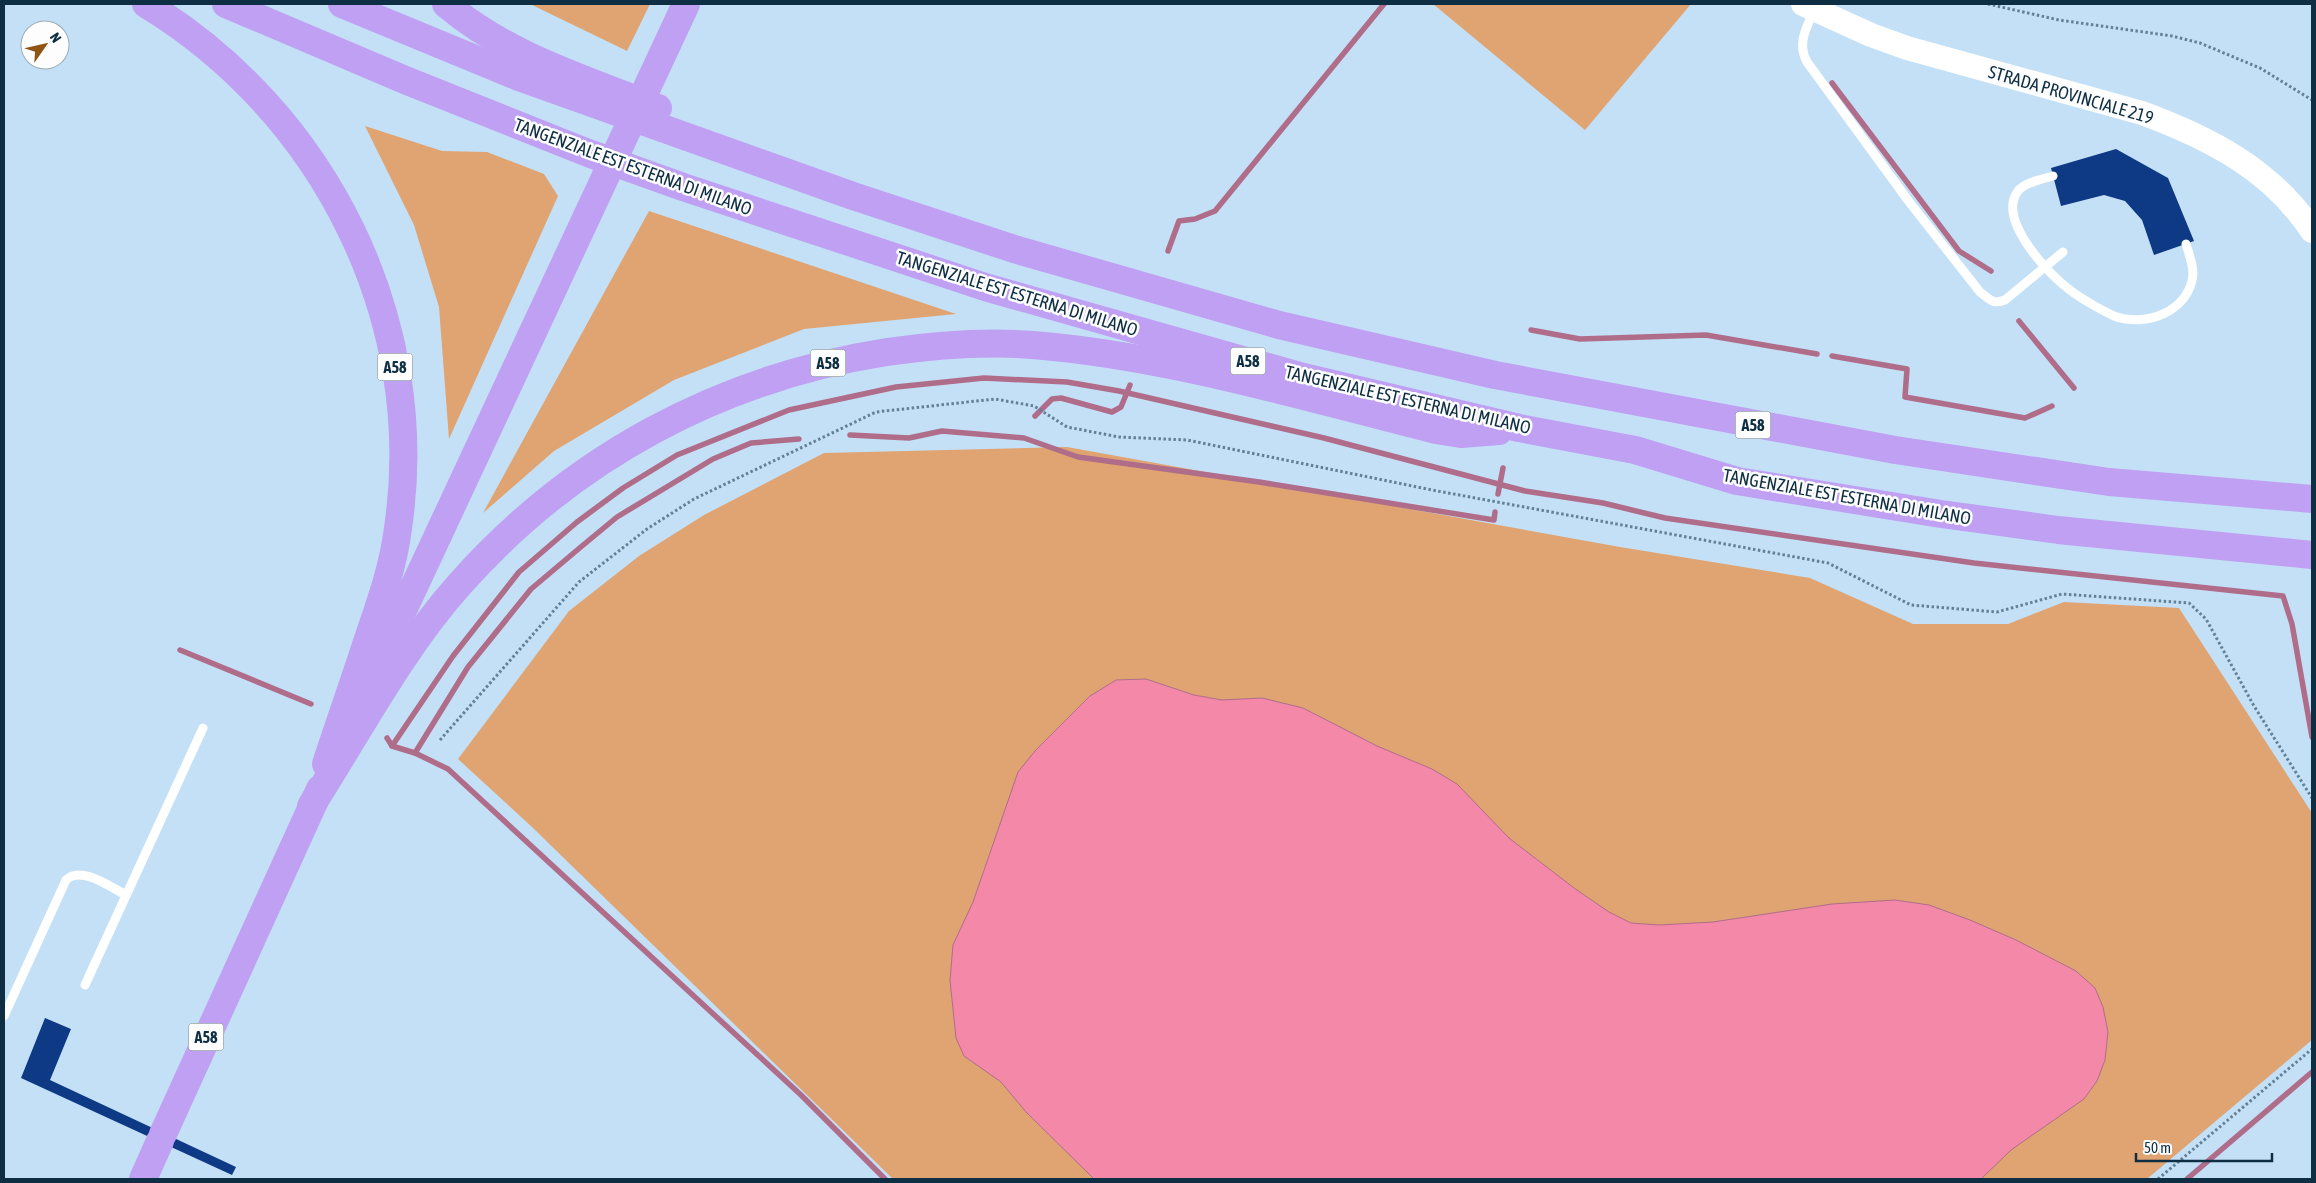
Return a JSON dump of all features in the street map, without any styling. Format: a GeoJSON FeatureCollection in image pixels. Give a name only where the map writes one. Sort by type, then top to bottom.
{"type":"FeatureCollection","features":[{"type":"Feature","properties":{"kind":"highway","name":"A58"},"geometry":{"type":"LineString","coordinates":[[146,4],[213,51],[253,88],[287,126],[315,165],[340,204],[359,244],[387,331],[399,384],[404,434],[404,484],[389,577],[312,806]]}},
{"type":"Feature","properties":{"kind":"highway","name":"TANGENZIALE EST ESTERNA DI MILANO"},"geometry":{"type":"LineString","coordinates":[[226,4],[405,80],[588,153],[976,284],[1303,376],[1519,428],[1635,450],[1737,481],[2058,530],[2312,555]]}},
{"type":"Feature","properties":{"kind":"highway","name":"A58"},"geometry":{"type":"LineString","coordinates":[[342,4],[519,77],[853,196],[1014,250],[1202,304],[1381,350],[1495,375],[1733,422],[1988,465],[2109,482],[2312,499]]}},
{"type":"Feature","properties":{"kind":"highway","name":"A58"},"geometry":{"type":"LineString","coordinates":[[446,4],[483,32],[521,54],[696,123],[853,196]]}},
{"type":"Feature","properties":{"kind":"highway","name":"A58"},"geometry":{"type":"LineString","coordinates":[[143,1179],[312,806],[597,199],[686,4]]}},
{"type":"Feature","properties":{"kind":"highway","name":"A58"},"geometry":{"type":"LineString","coordinates":[[312,806],[430,620],[482,560],[526,519],[574,481],[630,442],[734,391],[793,372],[850,358],[911,349],[976,343],[1030,345],[1092,351],[1164,365],[1244,382],[1436,430],[1460,434],[1482,434],[1519,428]]}},
{"type":"Feature","properties":{"kind":"street","name":"STRADA PROVINCIALE 219"},"geometry":{"type":"LineString","coordinates":[[1809,7],[1871,35],[1907,48],[2142,113],[2177,126],[2215,144],[2262,175],[2284,196],[2312,231]]}},
{"type":"Feature","properties":{"kind":"lane"},"geometry":{"type":"LineString","coordinates":[[1809,7],[1802,54],[1910,203],[1980,292],[1990,301],[1998,303],[2012,295],[2063,252]]}},
{"type":"Feature","properties":{"kind":"lane"},"geometry":{"type":"LineString","coordinates":[[2053,176],[2025,186],[2018,191],[2013,209],[2019,232],[2029,248],[2065,286],[2115,316],[2150,318],[2170,312],[2186,294],[2193,276],[2186,244]]}},
{"type":"Feature","properties":{"kind":"lane"},"geometry":{"type":"LineString","coordinates":[[85,985],[204,728]]}},
{"type":"Feature","properties":{"kind":"lane"},"geometry":{"type":"LineString","coordinates":[[4,1016],[66,880],[71,875],[78,873],[126,895]]}},
{"type":"Feature","properties":{"kind":"path"},"geometry":{"type":"LineString","coordinates":[[1988,4],[2059,20],[2172,36],[2200,43],[2260,68],[2312,100]]}},
{"type":"Feature","properties":{"kind":"path"},"geometry":{"type":"LineString","coordinates":[[440,740],[579,582],[647,529],[694,499],[876,412],[995,399],[1034,406],[1066,428],[1119,437],[1187,440],[1432,490],[1828,563],[1911,605],[1997,612],[2062,594],[2189,603],[2206,619],[2254,706],[2312,798]]}},
{"type":"Feature","properties":{"kind":"path"},"geometry":{"type":"LineString","coordinates":[[2158,1179],[2312,1049]]}},
{"type":"Feature","properties":{"kind":"shaded area"},"geometry":{"type":"Polygon","coordinates":[[[530,4],[650,4],[627,51],[530,4]]]}},
{"type":"Feature","properties":{"kind":"shaded area"},"geometry":{"type":"Polygon","coordinates":[[[1433,4],[1691,4],[1585,130],[1433,4]]]}},
{"type":"Feature","properties":{"kind":"shaded area"},"geometry":{"type":"Polygon","coordinates":[[[365,126],[442,151],[487,152],[544,174],[558,196],[449,439],[439,307],[414,225],[365,126]]]}},
{"type":"Feature","properties":{"kind":"shaded area"},"geometry":{"type":"Polygon","coordinates":[[[649,211],[956,314],[804,329],[674,380],[554,451],[483,513],[649,211]]]}},
{"type":"Feature","properties":{"kind":"shaded area"},"geometry":{"type":"Polygon","coordinates":[[[1067,447],[1620,547],[1810,578],[1913,624],[2008,624],[2064,602],[2179,608],[2312,813],[2312,1040],[2147,1179],[893,1179],[532,827],[458,759],[569,611],[639,556],[704,515],[824,453],[1067,447]]]}},
{"type":"Feature","properties":{"kind":"shaded area"},"geometry":{"type":"Polygon","coordinates":[[[1146,679],[1194,695],[1222,700],[1262,698],[1303,708],[1377,746],[1432,769],[1457,784],[1509,838],[1574,888],[1609,912],[1631,923],[1659,925],[1713,922],[1832,904],[1895,900],[1929,905],[1970,920],[2016,940],[2076,971],[2095,988],[2103,1007],[2108,1032],[2105,1060],[2097,1081],[2084,1099],[2011,1150],[1981,1179],[1094,1179],[1026,1112],[1001,1082],[964,1056],[956,1038],[950,980],[953,945],[973,902],[1018,772],[1035,751],[1090,696],[1116,680],[1146,679]]]}},
{"type":"Feature","properties":{"kind":"building"},"geometry":{"type":"Polygon","coordinates":[[[2116,149],[2168,178],[2194,241],[2154,255],[2142,220],[2125,201],[2104,195],[2061,206],[2051,168],[2116,149]]]}},
{"type":"Feature","properties":{"kind":"building"},"geometry":{"type":"Polygon","coordinates":[[[45,1018],[71,1029],[50,1080],[236,1167],[232,1175],[21,1078],[45,1018]]]}},
{"type":"Feature","properties":{"kind":"waterway"},"geometry":{"type":"LineString","coordinates":[[1168,251],[1179,221],[1195,219],[1215,211],[1384,4]]}},
{"type":"Feature","properties":{"kind":"waterway"},"geometry":{"type":"LineString","coordinates":[[1832,83],[1959,251],[1991,271]]}},
{"type":"Feature","properties":{"kind":"waterway"},"geometry":{"type":"LineString","coordinates":[[2019,321],[2074,388]]}},
{"type":"Feature","properties":{"kind":"waterway"},"geometry":{"type":"LineString","coordinates":[[1531,330],[1580,339],[1706,335],[1817,354]]}},
{"type":"Feature","properties":{"kind":"waterway"},"geometry":{"type":"LineString","coordinates":[[1832,356],[1907,369],[1905,397],[2025,418],[2052,406]]}},
{"type":"Feature","properties":{"kind":"waterway"},"geometry":{"type":"LineString","coordinates":[[392,746],[453,656],[519,572],[577,522],[623,488],[677,455],[789,410],[896,387],[984,378],[1067,382],[1119,391],[1324,438],[1525,491],[1603,503],[1665,518],[1974,563],[2283,596],[2292,624],[2312,737]]}},
{"type":"Feature","properties":{"kind":"waterway"},"geometry":{"type":"LineString","coordinates":[[1035,416],[1052,399],[1061,398],[1112,412],[1121,407],[1130,385]]}},
{"type":"Feature","properties":{"kind":"waterway"},"geometry":{"type":"LineString","coordinates":[[850,435],[909,438],[942,431],[1024,438],[1078,457],[1259,482],[1494,520],[1495,512]]}},
{"type":"Feature","properties":{"kind":"waterway"},"geometry":{"type":"LineString","coordinates":[[415,753],[468,667],[531,589],[617,517],[713,459],[751,443],[799,439]]}},
{"type":"Feature","properties":{"kind":"waterway"},"geometry":{"type":"LineString","coordinates":[[1498,494],[1503,468]]}},
{"type":"Feature","properties":{"kind":"waterway"},"geometry":{"type":"LineString","coordinates":[[180,650],[311,704]]}},
{"type":"Feature","properties":{"kind":"waterway"},"geometry":{"type":"LineString","coordinates":[[387,738],[392,746],[415,753],[448,769],[801,1095],[885,1179]]}},
{"type":"Feature","properties":{"kind":"waterway"},"geometry":{"type":"LineString","coordinates":[[2187,1179],[2312,1072]]}}]}
